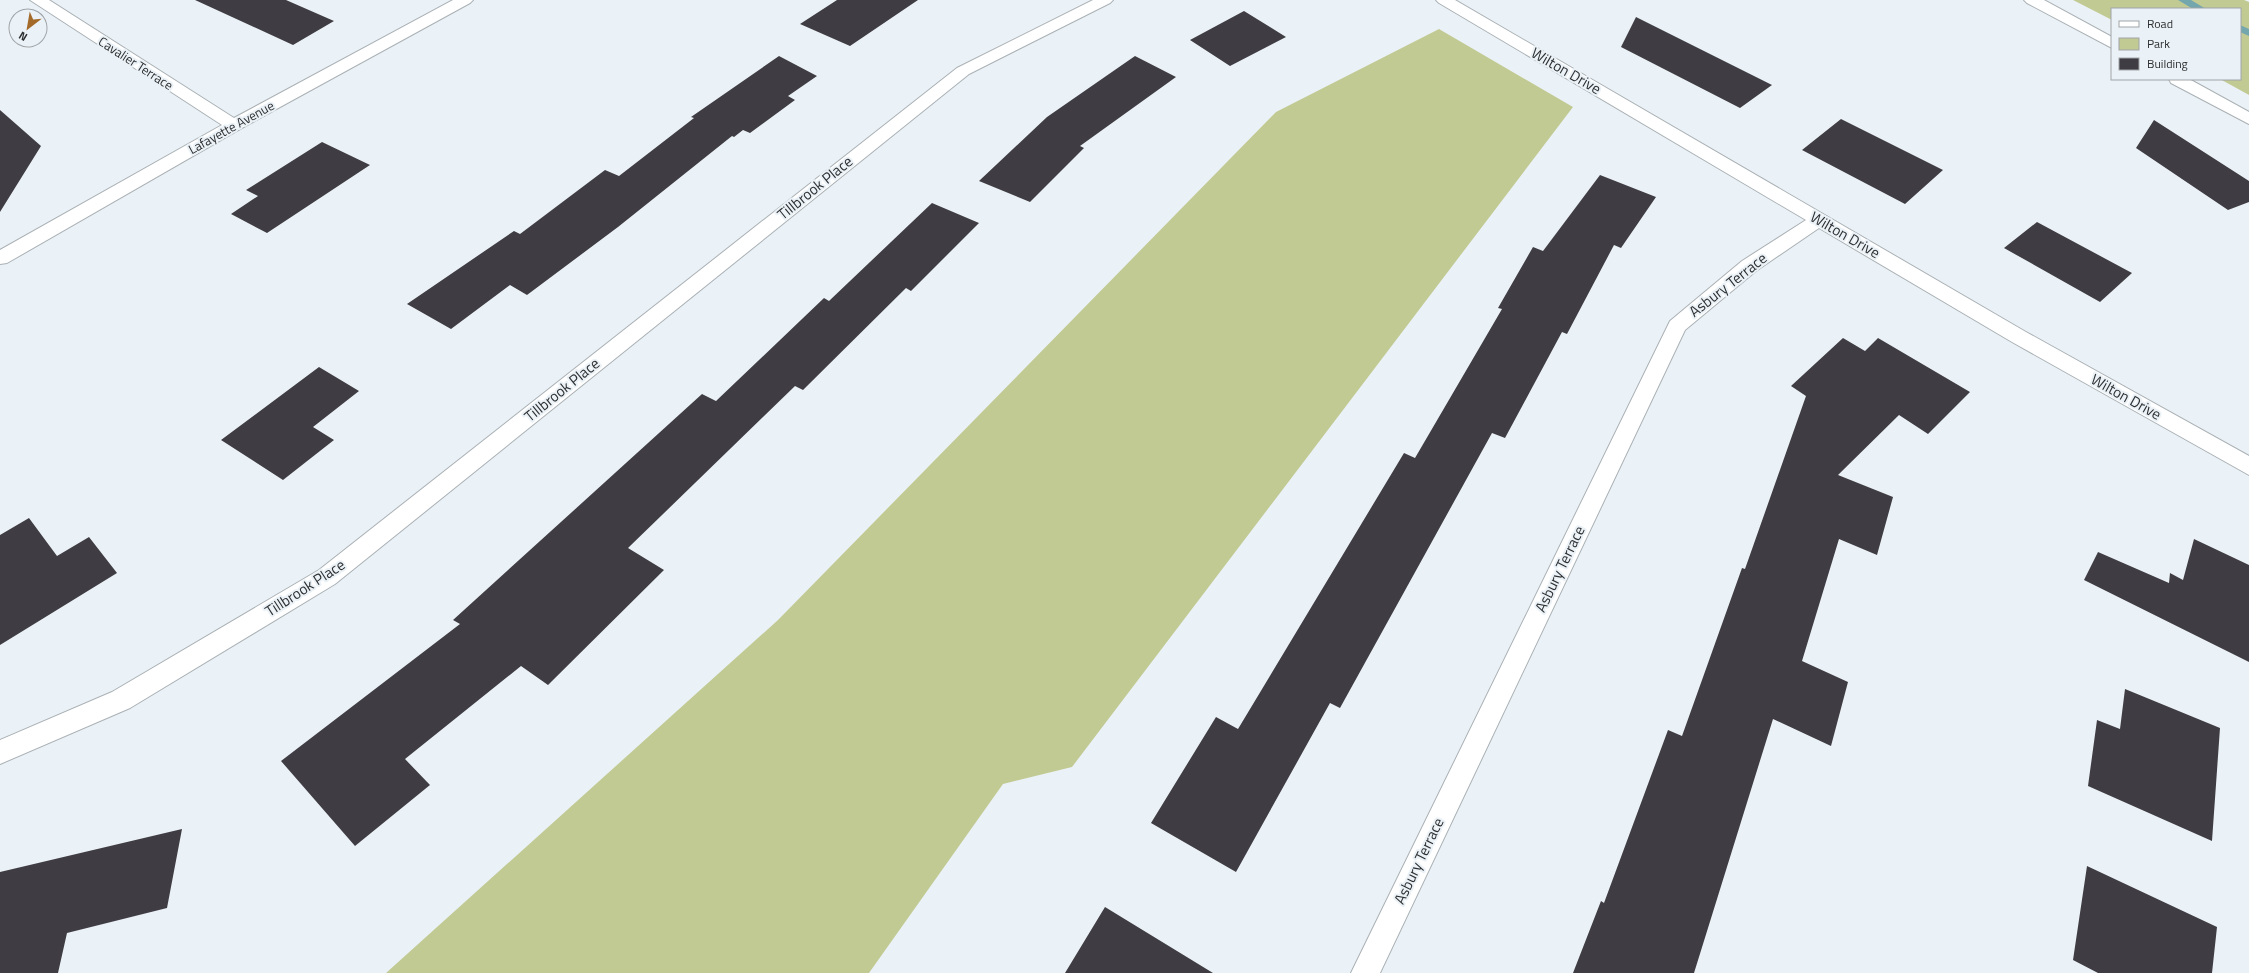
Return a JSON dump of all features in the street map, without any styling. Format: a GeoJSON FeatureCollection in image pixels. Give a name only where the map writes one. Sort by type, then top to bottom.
{"type":"FeatureCollection","features":[{"type":"Feature","properties":{"kind":"street","name":"Cavalier Terrace"},"geometry":{"type":"LineString","coordinates":[[38,0],[234,125]]}},
{"type":"Feature","properties":{"kind":"street","name":"Lafayette Avenue"},"geometry":{"type":"LineString","coordinates":[[0,258],[234,125],[465,0]]}},
{"type":"Feature","properties":{"kind":"street","name":"Tillbrook Place"},"geometry":{"type":"LineString","coordinates":[[0,752],[121,700],[327,577],[962,71],[1105,0]]}},
{"type":"Feature","properties":{"kind":"street","name":"Wilton Drive"},"geometry":{"type":"LineString","coordinates":[[1444,0],[2019,338],[2249,466]]}},
{"type":"Feature","properties":{"kind":"street"},"geometry":{"type":"LineString","coordinates":[[2032,0],[2111,42]]}},
{"type":"Feature","properties":{"kind":"street"},"geometry":{"type":"LineString","coordinates":[[2179,80],[2249,119]]}},
{"type":"Feature","properties":{"kind":"street","name":"Asbury Terrace"},"geometry":{"type":"LineString","coordinates":[[1365,973],[1677,326],[1749,266],[1819,220]]}},
{"type":"Feature","properties":{"kind":"green space"},"geometry":{"type":"Polygon","coordinates":[[[2073,0],[2244,0],[2249,2],[2249,95],[2222,80],[2241,80],[2241,8],[2111,8],[2111,19],[2073,0]]]}},
{"type":"Feature","properties":{"kind":"green space"},"geometry":{"type":"Polygon","coordinates":[[[1439,29],[1573,107],[1072,767],[1003,784],[869,973],[386,973],[778,620],[1276,112],[1439,29]]]}},
{"type":"Feature","properties":{"kind":"building"},"geometry":{"type":"Polygon","coordinates":[[[195,0],[286,0],[334,21],[293,45],[195,0]]]}},
{"type":"Feature","properties":{"kind":"building"},"geometry":{"type":"Polygon","coordinates":[[[837,0],[918,0],[850,46],[800,24],[837,0]]]}},
{"type":"Feature","properties":{"kind":"building"},"geometry":{"type":"Polygon","coordinates":[[[1244,11],[1286,37],[1230,66],[1190,40],[1244,11]]]}},
{"type":"Feature","properties":{"kind":"building"},"geometry":{"type":"Polygon","coordinates":[[[1636,17],[1772,85],[1740,108],[1621,47],[1636,17]]]}},
{"type":"Feature","properties":{"kind":"building"},"geometry":{"type":"Polygon","coordinates":[[[779,56],[817,76],[788,96],[795,100],[750,133],[743,130],[734,137],[732,136],[618,227],[527,295],[510,285],[451,329],[407,304],[514,231],[520,234],[605,170],[619,176],[694,118],[691,117],[779,56]]]}},
{"type":"Feature","properties":{"kind":"building"},"geometry":{"type":"Polygon","coordinates":[[[1135,56],[1176,77],[1080,146],[1084,148],[1030,202],[979,181],[1047,117],[1135,56]]]}},
{"type":"Feature","properties":{"kind":"building"},"geometry":{"type":"Polygon","coordinates":[[[0,110],[41,146],[0,212],[0,110]]]}},
{"type":"Feature","properties":{"kind":"building"},"geometry":{"type":"Polygon","coordinates":[[[1841,119],[1943,170],[1905,204],[1802,150],[1841,119]]]}},
{"type":"Feature","properties":{"kind":"building"},"geometry":{"type":"Polygon","coordinates":[[[2154,120],[2249,181],[2249,202],[2228,210],[2136,148],[2154,120]]]}},
{"type":"Feature","properties":{"kind":"building"},"geometry":{"type":"Polygon","coordinates":[[[322,142],[370,165],[267,233],[231,214],[258,196],[246,190],[322,142]]]}},
{"type":"Feature","properties":{"kind":"building"},"geometry":{"type":"Polygon","coordinates":[[[1600,175],[1656,197],[1621,248],[1614,245],[1567,334],[1562,332],[1505,438],[1492,433],[1340,708],[1330,703],[1236,872],[1151,823],[1216,717],[1238,729],[1404,453],[1415,458],[1502,309],[1498,308],[1533,247],[1543,251],[1600,175]]]}},
{"type":"Feature","properties":{"kind":"building"},"geometry":{"type":"Polygon","coordinates":[[[932,203],[979,223],[911,291],[906,288],[803,390],[795,386],[628,548],[664,570],[548,685],[521,666],[405,759],[430,785],[355,846],[281,761],[460,624],[453,620],[702,394],[716,401],[824,298],[829,301],[932,203]]]}},
{"type":"Feature","properties":{"kind":"building"},"geometry":{"type":"Polygon","coordinates":[[[2037,222],[2132,273],[2100,302],[2004,248],[2037,222]]]}},
{"type":"Feature","properties":{"kind":"building"},"geometry":{"type":"Polygon","coordinates":[[[1843,338],[1865,351],[1878,338],[1970,392],[1928,434],[1899,415],[1838,475],[1893,497],[1877,555],[1839,539],[1802,661],[1848,682],[1831,746],[1773,719],[1694,973],[1573,973],[1601,901],[1604,903],[1668,730],[1682,736],[1742,568],[1745,569],[1806,396],[1791,386],[1843,338]]]}},
{"type":"Feature","properties":{"kind":"building"},"geometry":{"type":"Polygon","coordinates":[[[319,367],[359,391],[313,427],[334,440],[283,480],[221,440],[319,367]]]}},
{"type":"Feature","properties":{"kind":"building"},"geometry":{"type":"Polygon","coordinates":[[[29,518],[57,556],[89,537],[117,573],[0,645],[0,535],[29,518]]]}},
{"type":"Feature","properties":{"kind":"building"},"geometry":{"type":"Polygon","coordinates":[[[2194,539],[2249,565],[2249,662],[2084,580],[2098,552],[2169,583],[2170,573],[2183,580],[2194,539]]]}},
{"type":"Feature","properties":{"kind":"building"},"geometry":{"type":"Polygon","coordinates":[[[2125,689],[2220,728],[2212,841],[2088,786],[2097,720],[2120,729],[2125,689]]]}},
{"type":"Feature","properties":{"kind":"building"},"geometry":{"type":"Polygon","coordinates":[[[182,829],[167,908],[67,933],[58,973],[0,973],[0,872],[182,829]]]}},
{"type":"Feature","properties":{"kind":"building"},"geometry":{"type":"Polygon","coordinates":[[[2087,866],[2217,927],[2212,973],[2098,973],[2073,960],[2087,866]]]}},
{"type":"Feature","properties":{"kind":"building"},"geometry":{"type":"Polygon","coordinates":[[[1105,907],[1213,973],[1065,973],[1105,907]]]}},
{"type":"Feature","properties":{"kind":"waterway"},"geometry":{"type":"LineString","coordinates":[[2183,0],[2199,8]]}},
{"type":"Feature","properties":{"kind":"waterway"},"geometry":{"type":"LineString","coordinates":[[2241,29],[2249,33]]}}]}
